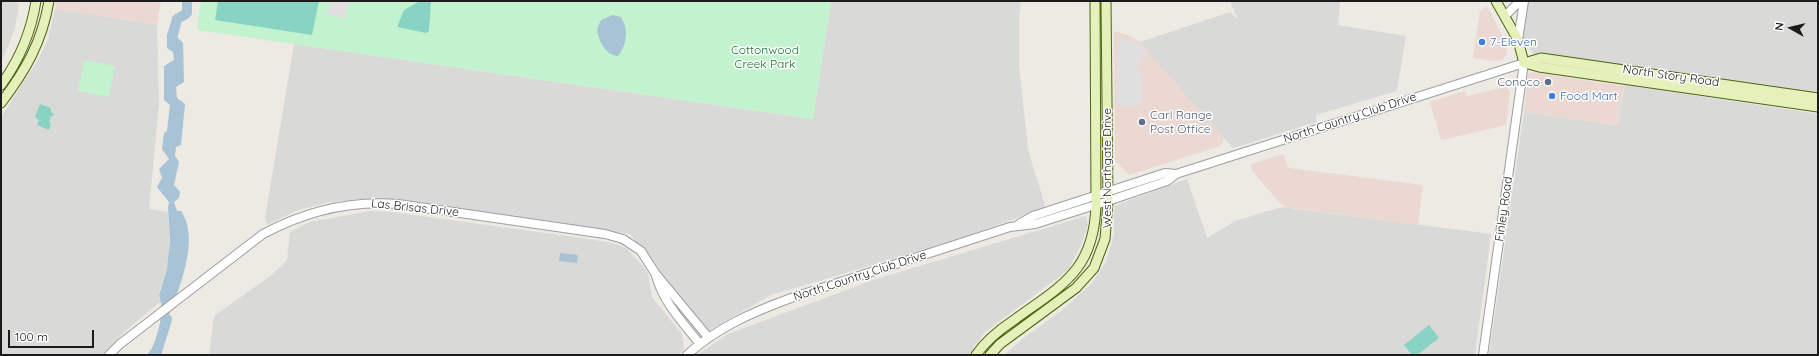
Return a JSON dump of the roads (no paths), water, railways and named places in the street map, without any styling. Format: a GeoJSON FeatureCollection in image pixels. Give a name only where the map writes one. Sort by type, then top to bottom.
{"type":"FeatureCollection","features":[{"type":"Feature","properties":{"kind":"main road"},"geometry":{"type":"LineString","coordinates":[[1,84],[12,70],[23,50],[29,33],[36,1]]}},
{"type":"Feature","properties":{"kind":"main road"},"geometry":{"type":"LineString","coordinates":[[1,103],[21,76],[36,47],[42,31],[49,1]]}},
{"type":"Feature","properties":{"kind":"main road","name":"West Northgate Drive"},"geometry":{"type":"LineString","coordinates":[[976,355],[994,334],[1053,292],[1074,274],[1087,254],[1093,236],[1096,205],[1095,1]]}},
{"type":"Feature","properties":{"kind":"main road","name":"West Northgate Drive"},"geometry":{"type":"LineString","coordinates":[[990,355],[1000,344],[1060,301],[1088,276],[1097,262],[1105,239],[1108,201],[1106,1]]}},
{"type":"Feature","properties":{"kind":"main road"},"geometry":{"type":"LineString","coordinates":[[1496,1],[1507,15],[1518,40],[1524,63]]}},
{"type":"Feature","properties":{"kind":"main road"},"geometry":{"type":"LineString","coordinates":[[1095,46],[1106,46]]}},
{"type":"Feature","properties":{"kind":"main road","name":"North Story Road"},"geometry":{"type":"LineString","coordinates":[[1524,63],[1541,58],[1818,98]]}},
{"type":"Feature","properties":{"kind":"main road","name":"North Story Road"},"geometry":{"type":"LineString","coordinates":[[1524,63],[1539,67],[1818,107]]}},
{"type":"Feature","properties":{"kind":"street"},"geometry":{"type":"LineString","coordinates":[[1507,15],[1519,10],[1522,2]]}},
{"type":"Feature","properties":{"kind":"street"},"geometry":{"type":"LineString","coordinates":[[1518,40],[1522,2]]}},
{"type":"Feature","properties":{"kind":"street","name":"North Country Club Drive"},"geometry":{"type":"LineString","coordinates":[[687,355],[708,337],[735,322],[771,306],[1017,226],[1035,224],[1096,205],[1167,181],[1176,174],[1524,63]]}},
{"type":"Feature","properties":{"kind":"street","name":"Finley Road"},"geometry":{"type":"LineString","coordinates":[[1483,355],[1524,63]]}},
{"type":"Feature","properties":{"kind":"street","name":"North Country Club Drive"},"geometry":{"type":"LineString","coordinates":[[1017,226],[1033,216],[1108,191],[1165,173],[1176,174]]}},
{"type":"Feature","properties":{"kind":"street","name":"Las Brisas Drive"},"geometry":{"type":"LineString","coordinates":[[109,355],[120,344],[153,318],[263,234],[280,225],[326,208],[373,202],[398,204],[616,236],[633,244],[641,251],[655,273],[708,337]]}},
{"type":"Feature","properties":{"kind":"street","name":"Las Brisas Drive"},"geometry":{"type":"LineString","coordinates":[[655,273],[661,292],[671,309],[700,344]]}},
{"type":"Feature","properties":{"kind":"waterway"},"geometry":{"type":"LineString","coordinates":[[174,46],[172,39],[177,19],[187,13],[187,1]]}},
{"type":"Feature","properties":{"kind":"waterway"},"geometry":{"type":"LineString","coordinates":[[156,355],[167,319]]}},
{"type":"Feature","properties":{"kind":"place","name":"7-Eleven"},"geometry":{"type":"Point","coordinates":[1482,42]}},
{"type":"Feature","properties":{"kind":"place","name":"Conoco"},"geometry":{"type":"Point","coordinates":[1548,82]}},
{"type":"Feature","properties":{"kind":"place","name":"Food Mart"},"geometry":{"type":"Point","coordinates":[1552,96]}},
{"type":"Feature","properties":{"kind":"place","name":"Carl Range Post Office"},"geometry":{"type":"Point","coordinates":[1142,122]}},
{"type":"Feature","properties":{"kind":"park label","name":"Cottonwood Creek Park"},"geometry":{"type":"Point","coordinates":[765,57]}}]}
